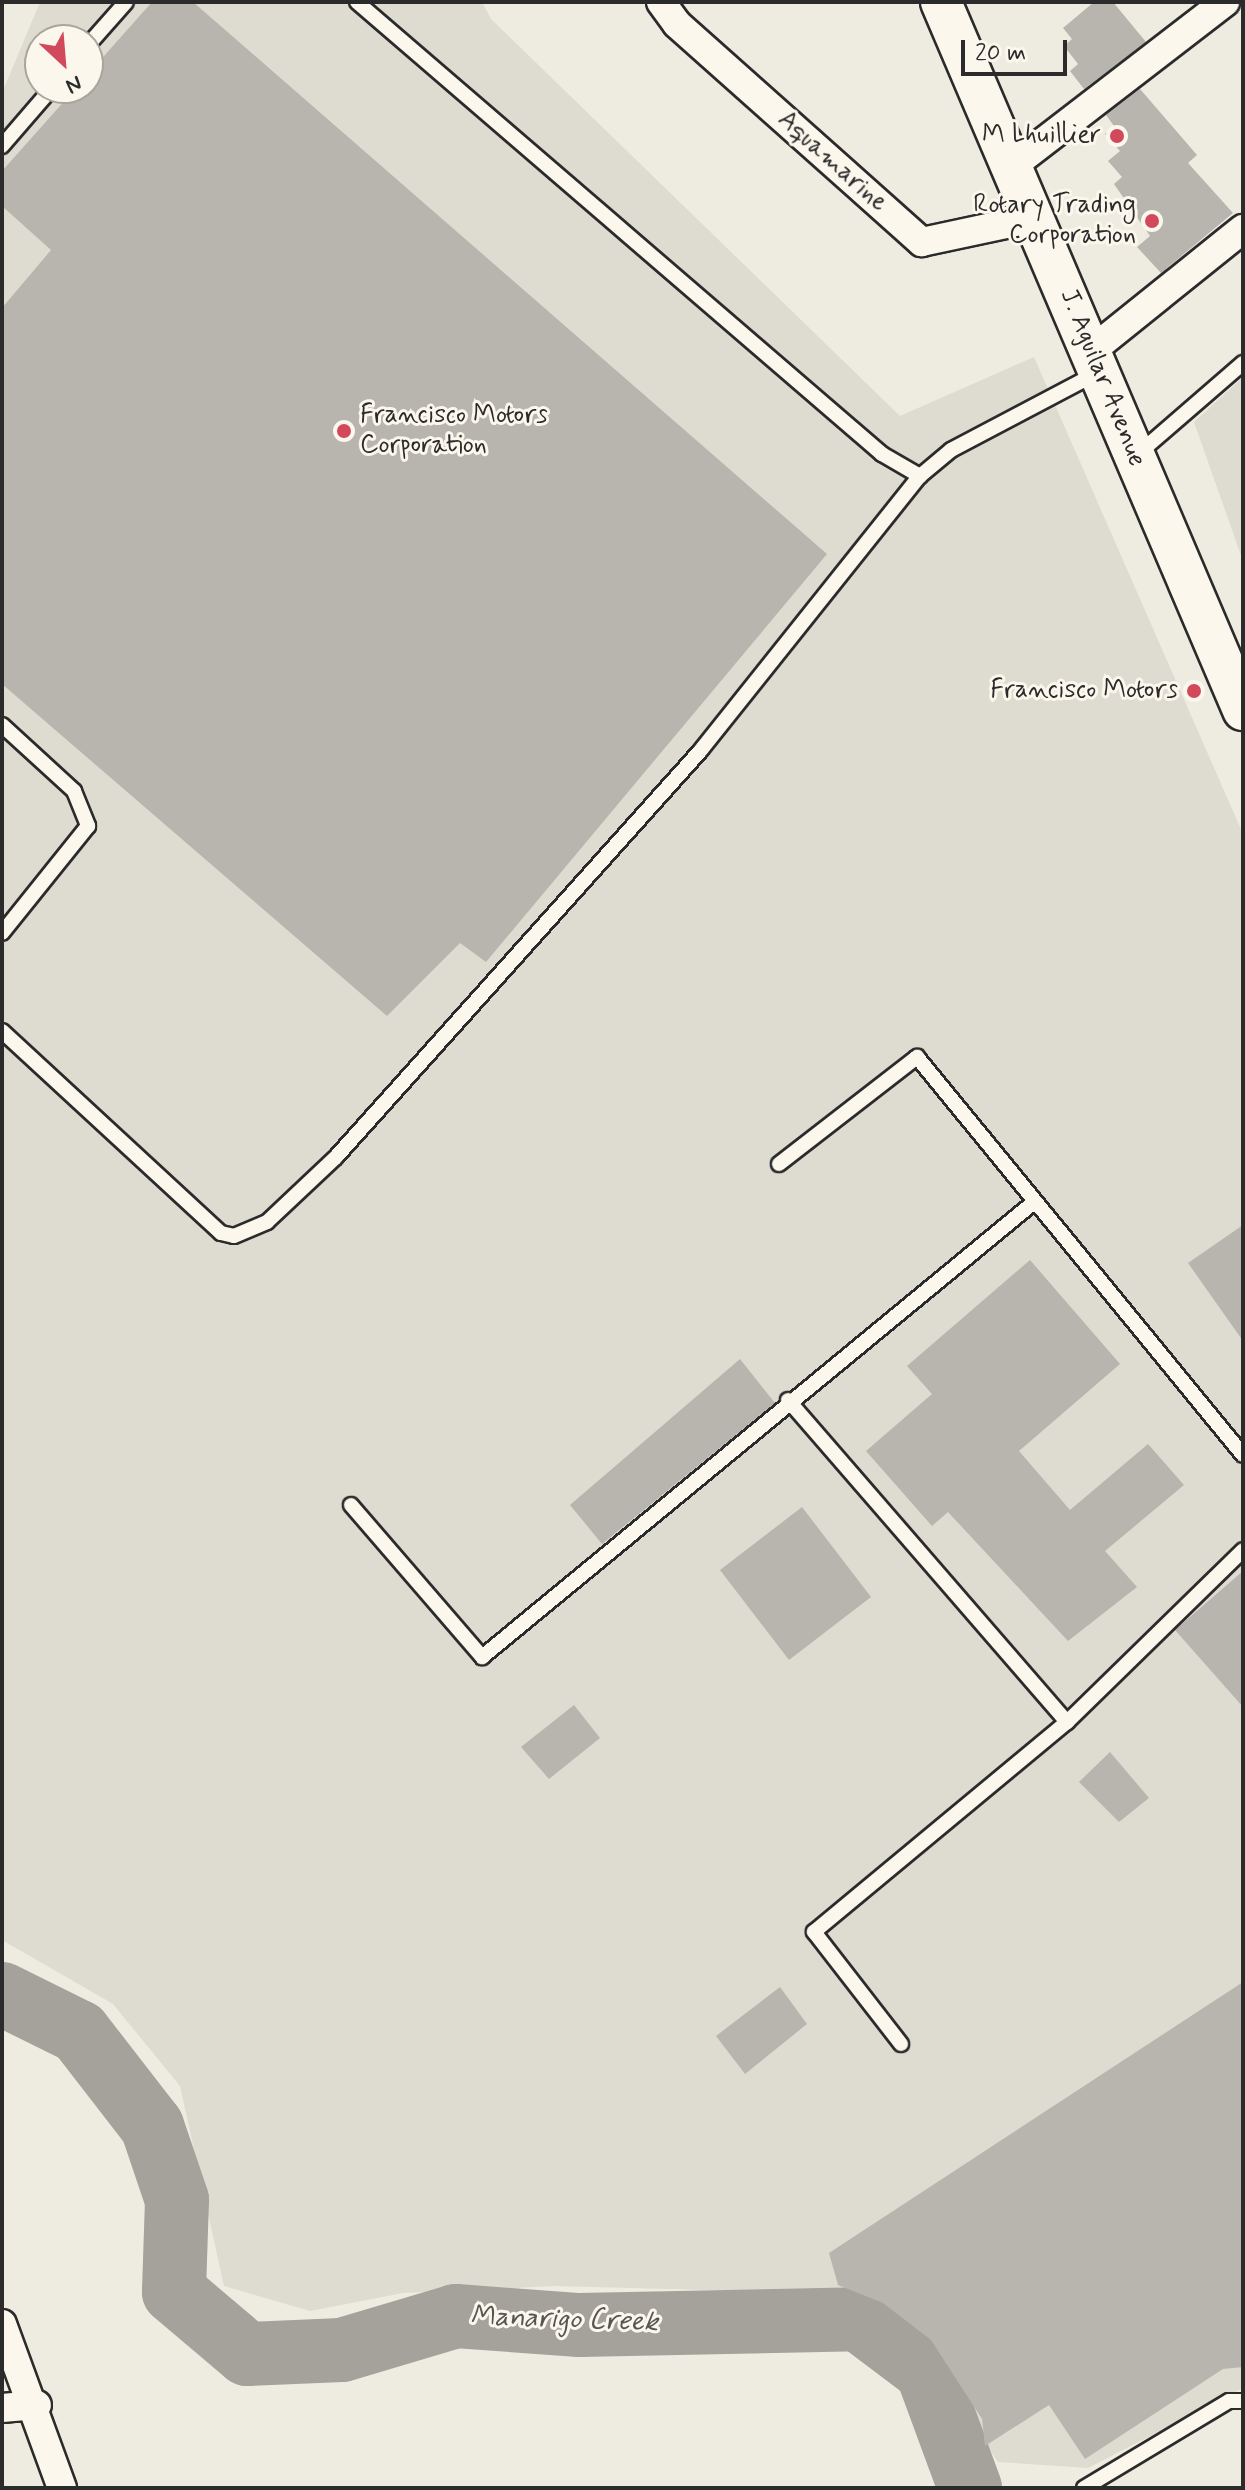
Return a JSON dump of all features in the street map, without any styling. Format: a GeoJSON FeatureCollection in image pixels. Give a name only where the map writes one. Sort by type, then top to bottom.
{"type":"FeatureCollection","features":[{"type":"Feature","properties":{"kind":"main road","name":"J. Aguilar Avenue"},"geometry":{"type":"LineString","coordinates":[[941,2],[1243,710]]}},
{"type":"Feature","properties":{"kind":"street","name":"Aquamarine"},"geometry":{"type":"LineString","coordinates":[[661,2],[677,24],[922,242],[1034,218]]}},
{"type":"Feature","properties":{"kind":"street"},"geometry":{"type":"LineString","coordinates":[[1012,166],[1225,2]]}},
{"type":"Feature","properties":{"kind":"street"},"geometry":{"type":"LineString","coordinates":[[1096,361],[1243,229]]}},
{"type":"Feature","properties":{"kind":"street"},"geometry":{"type":"LineString","coordinates":[[2,2324],[37,2405],[62,2488]]}},
{"type":"Feature","properties":{"kind":"street"},"geometry":{"type":"LineString","coordinates":[[2,2408],[37,2405]]}},
{"type":"Feature","properties":{"kind":"lane"},"geometry":{"type":"LineString","coordinates":[[104,27],[126,2]]}},
{"type":"Feature","properties":{"kind":"lane"},"geometry":{"type":"LineString","coordinates":[[357,2],[857,434],[920,476]]}},
{"type":"Feature","properties":{"kind":"lane"},"geometry":{"type":"LineString","coordinates":[[2,146],[38,104]]}},
{"type":"Feature","properties":{"kind":"lane"},"geometry":{"type":"LineString","coordinates":[[2,1031],[221,1233],[234,1236],[267,1222],[336,1157],[701,750],[920,476],[951,450],[1096,361]]}},
{"type":"Feature","properties":{"kind":"lane"},"geometry":{"type":"LineString","coordinates":[[1134,457],[1243,363]]}},
{"type":"Feature","properties":{"kind":"lane"},"geometry":{"type":"LineString","coordinates":[[2,725],[74,791],[88,826],[2,933]]}},
{"type":"Feature","properties":{"kind":"lane"},"geometry":{"type":"LineString","coordinates":[[779,1164],[917,1057],[1033,1203],[1243,1455]]}},
{"type":"Feature","properties":{"kind":"lane"},"geometry":{"type":"LineString","coordinates":[[351,1505],[482,1657],[788,1400],[1033,1203]]}},
{"type":"Feature","properties":{"kind":"lane"},"geometry":{"type":"LineString","coordinates":[[788,1400],[1067,1722]]}},
{"type":"Feature","properties":{"kind":"lane"},"geometry":{"type":"LineString","coordinates":[[901,2044],[814,1932],[1067,1722],[1243,1550]]}},
{"type":"Feature","properties":{"kind":"lane"},"geometry":{"type":"LineString","coordinates":[[1084,2488],[1229,2401],[1243,2401]]}},
{"type":"Feature","properties":{"kind":"shaded area"},"geometry":{"type":"Polygon","coordinates":[[[40,2],[482,2],[491,19],[900,416],[1034,357],[1243,834],[1243,2388],[1088,2468],[998,2462],[903,2319],[816,2293],[555,2286],[403,2293],[310,2311],[224,2286],[180,2086],[113,2004],[2,1940],[2,93],[24,40],[24,104],[104,104],[104,24],[31,24],[40,2]]]}},
{"type":"Feature","properties":{"kind":"shaded area"},"geometry":{"type":"Polygon","coordinates":[[[1243,377],[1243,561],[1194,422],[1243,377]]]}},
{"type":"Feature","properties":{"kind":"building","name":"Francisco Motors Corporation"},"geometry":{"type":"Polygon","coordinates":[[[152,2],[193,2],[827,554],[486,962],[460,943],[387,1016],[2,684],[2,308],[51,250],[2,206],[2,171],[62,104],[104,104],[104,56],[152,2]]]}},
{"type":"Feature","properties":{"kind":"building"},"geometry":{"type":"Polygon","coordinates":[[[1094,2],[1113,2],[1146,42],[1084,89],[1070,71],[1078,64],[1064,46],[1072,39],[1063,28],[1094,2]]]}},
{"type":"Feature","properties":{"kind":"building"},"geometry":{"type":"Polygon","coordinates":[[[1140,89],[1197,155],[1188,163],[1233,213],[1161,273],[1137,247],[1150,236],[1114,184],[1122,177],[1108,161],[1120,151],[1105,134],[1114,126],[1106,115],[1140,89]]]}},
{"type":"Feature","properties":{"kind":"building"},"geometry":{"type":"Polygon","coordinates":[[[1243,1225],[1243,1341],[1188,1263],[1243,1225]]]}},
{"type":"Feature","properties":{"kind":"building"},"geometry":{"type":"Polygon","coordinates":[[[1030,1260],[1120,1364],[1019,1451],[1070,1510],[1148,1444],[1184,1485],[1105,1551],[1137,1587],[1068,1641],[948,1512],[932,1526],[866,1451],[932,1394],[907,1366],[1030,1260]]]}},
{"type":"Feature","properties":{"kind":"building"},"geometry":{"type":"Polygon","coordinates":[[[740,1359],[775,1403],[602,1544],[570,1505],[740,1359]]]}},
{"type":"Feature","properties":{"kind":"building"},"geometry":{"type":"Polygon","coordinates":[[[802,1507],[871,1597],[789,1660],[720,1570],[802,1507]]]}},
{"type":"Feature","properties":{"kind":"building"},"geometry":{"type":"Polygon","coordinates":[[[1243,1571],[1243,1707],[1175,1630],[1243,1571]]]}},
{"type":"Feature","properties":{"kind":"building"},"geometry":{"type":"Polygon","coordinates":[[[574,1705],[600,1738],[549,1779],[521,1747],[574,1705]]]}},
{"type":"Feature","properties":{"kind":"building"},"geometry":{"type":"Polygon","coordinates":[[[1110,1752],[1149,1798],[1119,1822],[1079,1782],[1110,1752]]]}},
{"type":"Feature","properties":{"kind":"building"},"geometry":{"type":"Polygon","coordinates":[[[1243,1982],[1243,2367],[1223,2369],[1085,2459],[1049,2405],[985,2446],[982,2419],[931,2340],[883,2303],[838,2285],[829,2253],[1243,1982]]]}},
{"type":"Feature","properties":{"kind":"building"},"geometry":{"type":"Polygon","coordinates":[[[780,1987],[807,2024],[745,2074],[716,2036],[780,1987]]]}},
{"type":"Feature","properties":{"kind":"waterway","name":"Manarigo Creek"},"geometry":{"type":"LineString","coordinates":[[2,1994],[79,2032],[152,2126],[177,2200],[174,2292],[247,2354],[342,2350],[456,2316],[580,2325],[858,2319],[927,2371],[970,2488]]}},
{"type":"Feature","properties":{"kind":"place","name":"M Lhuillier"},"geometry":{"type":"Point","coordinates":[1117,136]}},
{"type":"Feature","properties":{"kind":"place","name":"Rotary Trading Corporation"},"geometry":{"type":"Point","coordinates":[1152,221]}},
{"type":"Feature","properties":{"kind":"place","name":"Francisco Motors Corporation"},"geometry":{"type":"Point","coordinates":[344,431]}},
{"type":"Feature","properties":{"kind":"place","name":"Francisco Motors"},"geometry":{"type":"Point","coordinates":[1194,691]}}]}
